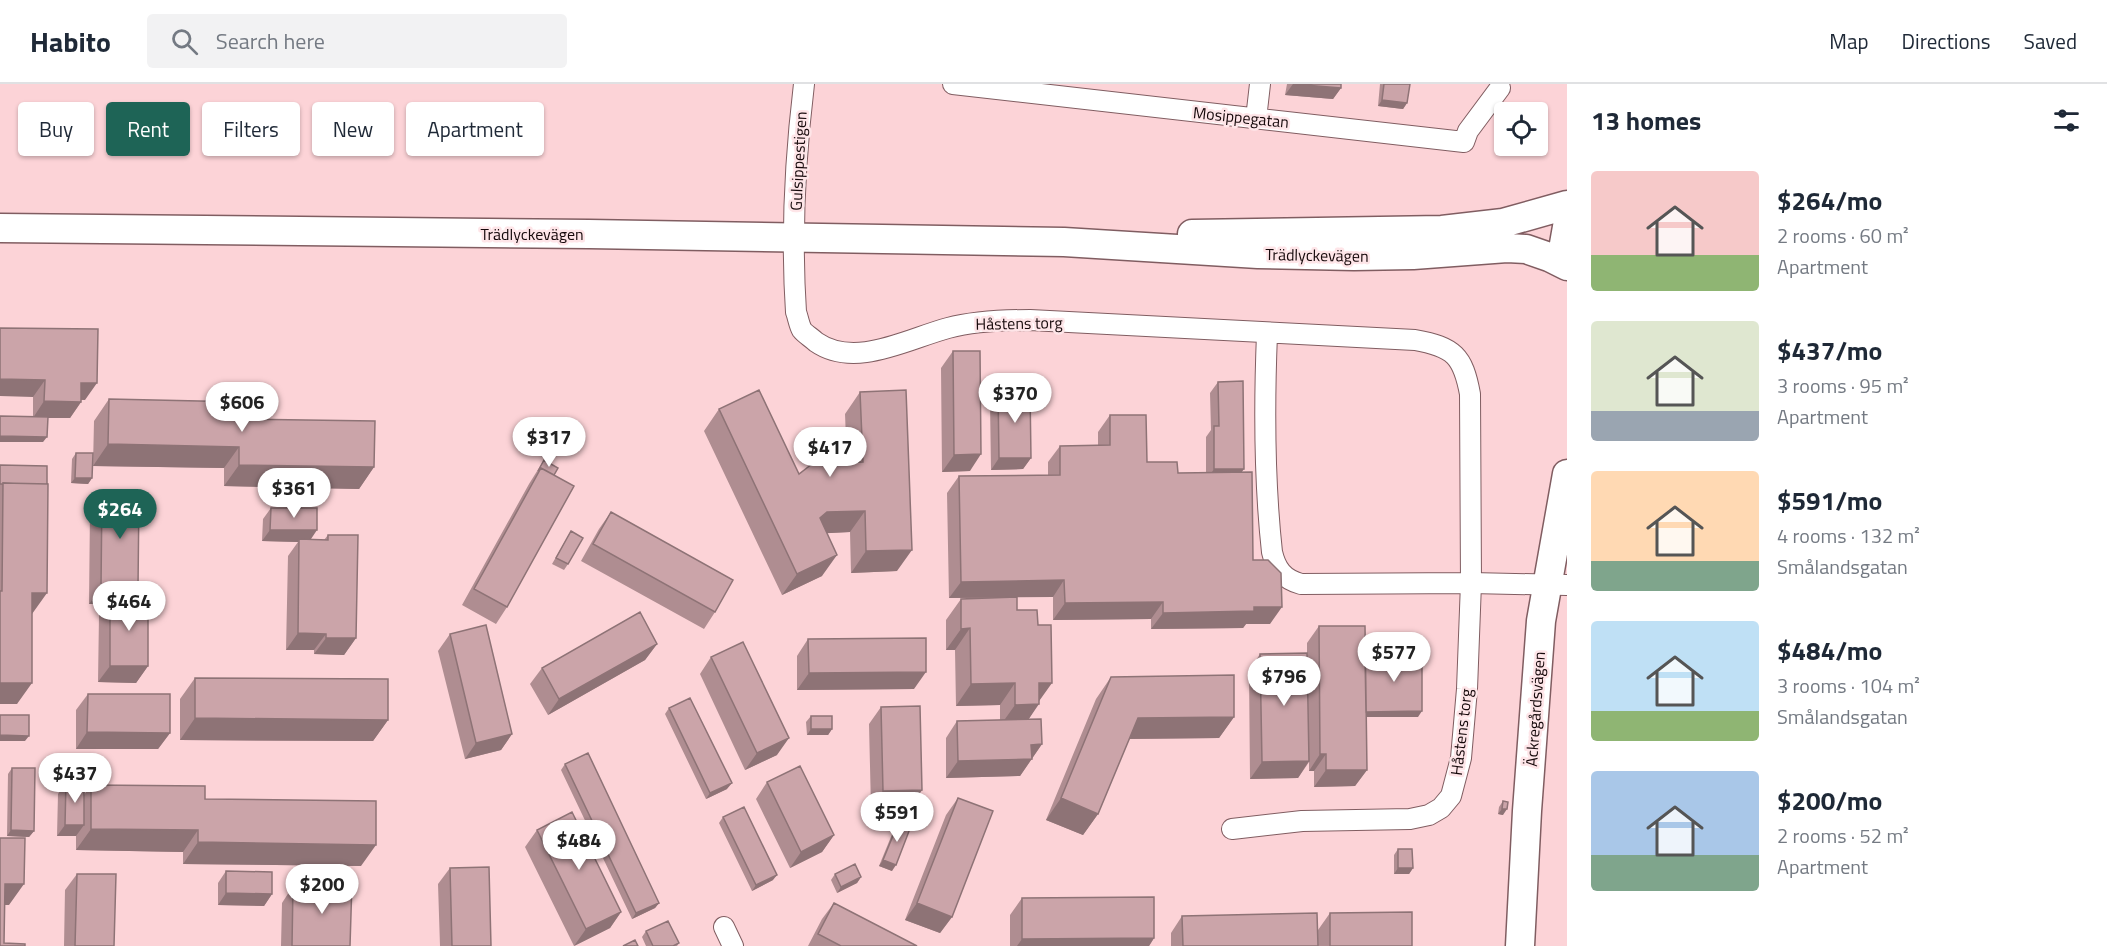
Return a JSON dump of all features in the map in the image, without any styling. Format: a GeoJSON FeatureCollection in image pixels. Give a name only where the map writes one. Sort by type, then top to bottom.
{"type":"FeatureCollection","features":[{"type":"Feature","properties":{"kind":"street","name":"Gulsippestigen"},"geometry":{"type":"LineString","coordinates":[[795,238],[798,131],[804,84]]}},
{"type":"Feature","properties":{"kind":"street","name":"Mosippegatan"},"geometry":{"type":"LineString","coordinates":[[953,84],[1032,89],[1256,119],[1464,142],[1468,131],[1500,88]]}},
{"type":"Feature","properties":{"kind":"street"},"geometry":{"type":"LineString","coordinates":[[1256,119],[1260,84]]}},
{"type":"Feature","properties":{"kind":"street","name":"Trädlyckevägen"},"geometry":{"type":"LineString","coordinates":[[1064,242],[1168,235],[1463,228],[1503,223],[1567,205]]}},
{"type":"Feature","properties":{"kind":"street"},"geometry":{"type":"LineString","coordinates":[[1567,227],[1564,244],[1567,264]]}},
{"type":"Feature","properties":{"kind":"street","name":"Trädlyckevägen"},"geometry":{"type":"LineString","coordinates":[[0,228],[1064,242],[1236,253],[1344,256],[1413,255],[1507,248],[1531,251],[1567,264]]}},
{"type":"Feature","properties":{"kind":"street","name":"Håstens torg"},"geometry":{"type":"LineString","coordinates":[[795,238],[796,312],[802,330],[825,348],[834,352],[859,354],[875,351],[946,328],[972,322],[1002,320],[1415,340],[1443,346],[1459,358],[1464,367],[1470,394],[1472,583],[1461,758],[1451,796],[1441,808],[1428,815],[1410,819],[1302,821],[1232,829]]}},
{"type":"Feature","properties":{"kind":"street"},"geometry":{"type":"LineString","coordinates":[[1267,334],[1264,397],[1266,477],[1272,552],[1275,565],[1282,575],[1291,582],[1301,584],[1557,585]]}},
{"type":"Feature","properties":{"kind":"street","name":"Äckregårdsvägen"},"geometry":{"type":"LineString","coordinates":[[1520,946],[1528,792],[1541,621],[1557,585],[1567,474]]}},
{"type":"Feature","properties":{"kind":"street"},"geometry":{"type":"LineString","coordinates":[[724,927],[733,946]]}},
{"type":"Feature","properties":{"kind":"building"},"geometry":{"type":"Polygon","coordinates":[[[1293,84],[1341,84],[1341,88],[1293,84]]]}},
{"type":"Feature","properties":{"kind":"building"},"geometry":{"type":"Polygon","coordinates":[[[1384,84],[1410,84],[1407,103],[1382,100],[1384,84]]]}},
{"type":"Feature","properties":{"kind":"building"},"geometry":{"type":"Polygon","coordinates":[[[0,328],[98,329],[97,383],[81,383],[81,402],[44,401],[45,380],[0,379],[0,328]]]}},
{"type":"Feature","properties":{"kind":"building"},"geometry":{"type":"Polygon","coordinates":[[[953,351],[980,351],[981,454],[954,455],[953,351]]]}},
{"type":"Feature","properties":{"kind":"building"},"geometry":{"type":"Polygon","coordinates":[[[1243,381],[1244,469],[1214,469],[1214,426],[1219,426],[1218,382],[1243,381]]]}},
{"type":"Feature","properties":{"kind":"building"},"geometry":{"type":"Polygon","coordinates":[[[759,390],[799,474],[812,464],[863,462],[860,392],[906,390],[912,550],[866,551],[865,511],[827,512],[820,518],[837,555],[797,574],[719,409],[759,390]]]}},
{"type":"Feature","properties":{"kind":"building"},"geometry":{"type":"Polygon","coordinates":[[[1030,390],[1031,458],[999,458],[998,391],[1030,390]]]}},
{"type":"Feature","properties":{"kind":"building"},"geometry":{"type":"Polygon","coordinates":[[[109,399],[244,402],[244,419],[375,421],[374,467],[239,465],[239,447],[108,444],[109,399]]]}},
{"type":"Feature","properties":{"kind":"building"},"geometry":{"type":"Polygon","coordinates":[[[1110,415],[1146,415],[1147,462],[1177,462],[1178,473],[1252,472],[1253,560],[1268,560],[1281,573],[1282,607],[1254,607],[1254,611],[1163,613],[1163,602],[1065,603],[1064,580],[961,582],[959,476],[1060,475],[1060,446],[1110,445],[1110,415]]]}},
{"type":"Feature","properties":{"kind":"building"},"geometry":{"type":"Polygon","coordinates":[[[0,416],[48,417],[47,437],[0,436],[0,416]]]}},
{"type":"Feature","properties":{"kind":"building"},"geometry":{"type":"Polygon","coordinates":[[[76,453],[93,453],[92,478],[75,478],[76,453]]]}},
{"type":"Feature","properties":{"kind":"building"},"geometry":{"type":"Polygon","coordinates":[[[544,460],[558,468],[554,475],[541,468],[538,471],[544,460]]]}},
{"type":"Feature","properties":{"kind":"building"},"geometry":{"type":"Polygon","coordinates":[[[0,465],[47,466],[47,484],[0,484],[0,465]]]}},
{"type":"Feature","properties":{"kind":"building"},"geometry":{"type":"Polygon","coordinates":[[[541,468],[574,486],[507,607],[474,589],[541,468]]]}},
{"type":"Feature","properties":{"kind":"building"},"geometry":{"type":"Polygon","coordinates":[[[3,483],[48,484],[47,593],[32,593],[32,683],[0,683],[3,483]]]}},
{"type":"Feature","properties":{"kind":"building"},"geometry":{"type":"Polygon","coordinates":[[[102,492],[139,493],[138,588],[101,588],[102,492]]]}},
{"type":"Feature","properties":{"kind":"building"},"geometry":{"type":"Polygon","coordinates":[[[271,508],[317,508],[317,530],[270,530],[271,508]]]}},
{"type":"Feature","properties":{"kind":"building"},"geometry":{"type":"Polygon","coordinates":[[[611,512],[733,580],[715,612],[593,544],[611,512]]]}},
{"type":"Feature","properties":{"kind":"building"},"geometry":{"type":"Polygon","coordinates":[[[571,531],[583,538],[568,564],[556,558],[571,531]]]}},
{"type":"Feature","properties":{"kind":"building"},"geometry":{"type":"Polygon","coordinates":[[[328,535],[358,535],[356,638],[326,638],[326,634],[298,633],[299,539],[328,540],[328,535]]]}},
{"type":"Feature","properties":{"kind":"building"},"geometry":{"type":"Polygon","coordinates":[[[1017,597],[1017,610],[1037,610],[1038,625],[1051,625],[1052,683],[1039,683],[1039,704],[1015,705],[1015,683],[971,684],[970,628],[961,629],[961,599],[1017,597]]]}},
{"type":"Feature","properties":{"kind":"building"},"geometry":{"type":"Polygon","coordinates":[[[110,598],[148,599],[148,666],[110,666],[110,598]]]}},
{"type":"Feature","properties":{"kind":"building"},"geometry":{"type":"Polygon","coordinates":[[[640,612],[657,644],[559,699],[542,668],[640,612]]]}},
{"type":"Feature","properties":{"kind":"building"},"geometry":{"type":"Polygon","coordinates":[[[486,625],[512,734],[476,743],[450,634],[486,625]]]}},
{"type":"Feature","properties":{"kind":"building"},"geometry":{"type":"Polygon","coordinates":[[[1319,626],[1365,626],[1367,770],[1326,770],[1326,754],[1320,754],[1319,626]]]}},
{"type":"Feature","properties":{"kind":"building"},"geometry":{"type":"Polygon","coordinates":[[[926,638],[926,672],[809,673],[808,639],[926,638]]]}},
{"type":"Feature","properties":{"kind":"building"},"geometry":{"type":"Polygon","coordinates":[[[743,642],[789,738],[757,753],[711,657],[743,642]]]}},
{"type":"Feature","properties":{"kind":"building"},"geometry":{"type":"Polygon","coordinates":[[[1307,653],[1309,761],[1262,762],[1260,654],[1307,653]]]}},
{"type":"Feature","properties":{"kind":"building"},"geometry":{"type":"Polygon","coordinates":[[[1365,654],[1422,654],[1422,711],[1366,712],[1365,654]]]}},
{"type":"Feature","properties":{"kind":"building"},"geometry":{"type":"Polygon","coordinates":[[[1234,675],[1234,717],[1138,718],[1098,814],[1061,798],[1111,677],[1234,675]]]}},
{"type":"Feature","properties":{"kind":"building"},"geometry":{"type":"Polygon","coordinates":[[[195,678],[388,679],[388,720],[195,718],[195,678]]]}},
{"type":"Feature","properties":{"kind":"building"},"geometry":{"type":"Polygon","coordinates":[[[88,694],[170,694],[170,733],[87,732],[88,694]]]}},
{"type":"Feature","properties":{"kind":"building"},"geometry":{"type":"Polygon","coordinates":[[[690,698],[732,783],[710,793],[669,708],[690,698]]]}},
{"type":"Feature","properties":{"kind":"building"},"geometry":{"type":"Polygon","coordinates":[[[920,706],[922,790],[883,791],[881,707],[920,706]]]}},
{"type":"Feature","properties":{"kind":"building"},"geometry":{"type":"Polygon","coordinates":[[[0,715],[29,715],[29,736],[0,735],[0,715]]]}},
{"type":"Feature","properties":{"kind":"building"},"geometry":{"type":"Polygon","coordinates":[[[811,716],[832,716],[832,729],[811,729],[811,716]]]}},
{"type":"Feature","properties":{"kind":"building"},"geometry":{"type":"Polygon","coordinates":[[[1041,719],[1042,744],[1031,745],[1032,759],[958,761],[957,721],[1041,719]]]}},
{"type":"Feature","properties":{"kind":"building"},"geometry":{"type":"Polygon","coordinates":[[[588,753],[659,903],[636,913],[565,764],[588,753]]]}},
{"type":"Feature","properties":{"kind":"building"},"geometry":{"type":"Polygon","coordinates":[[[800,766],[834,835],[801,852],[767,782],[800,766]]]}},
{"type":"Feature","properties":{"kind":"building"},"geometry":{"type":"Polygon","coordinates":[[[12,768],[35,768],[34,831],[11,830],[12,768]]]}},
{"type":"Feature","properties":{"kind":"building"},"geometry":{"type":"Polygon","coordinates":[[[66,782],[84,783],[84,825],[65,825],[66,782]]]}},
{"type":"Feature","properties":{"kind":"building"},"geometry":{"type":"Polygon","coordinates":[[[91,785],[205,786],[205,799],[376,801],[376,845],[198,842],[198,830],[91,829],[91,785]]]}},
{"type":"Feature","properties":{"kind":"building"},"geometry":{"type":"Polygon","coordinates":[[[958,798],[993,811],[952,917],[917,903],[958,798]]]}},
{"type":"Feature","properties":{"kind":"building"},"geometry":{"type":"Polygon","coordinates":[[[1503,801],[1508,802],[1507,809],[1502,809],[1503,801]]]}},
{"type":"Feature","properties":{"kind":"building"},"geometry":{"type":"Polygon","coordinates":[[[744,807],[777,875],[756,885],[723,817],[744,807]]]}},
{"type":"Feature","properties":{"kind":"building"},"geometry":{"type":"Polygon","coordinates":[[[572,812],[621,912],[586,929],[537,830],[572,812]]]}},
{"type":"Feature","properties":{"kind":"building"},"geometry":{"type":"Polygon","coordinates":[[[899,821],[911,826],[896,865],[883,860],[899,821]]]}},
{"type":"Feature","properties":{"kind":"building"},"geometry":{"type":"Polygon","coordinates":[[[0,838],[25,838],[24,884],[5,884],[4,943],[25,944],[25,946],[0,946],[0,838]]]}},
{"type":"Feature","properties":{"kind":"building"},"geometry":{"type":"Polygon","coordinates":[[[1398,849],[1412,849],[1413,868],[1398,868],[1398,849]]]}},
{"type":"Feature","properties":{"kind":"building"},"geometry":{"type":"Polygon","coordinates":[[[855,864],[861,877],[841,887],[835,874],[855,864]]]}},
{"type":"Feature","properties":{"kind":"building"},"geometry":{"type":"Polygon","coordinates":[[[489,867],[491,946],[452,946],[450,868],[489,867]]]}},
{"type":"Feature","properties":{"kind":"building"},"geometry":{"type":"Polygon","coordinates":[[[226,871],[272,872],[272,894],[226,893],[226,871]]]}},
{"type":"Feature","properties":{"kind":"building"},"geometry":{"type":"Polygon","coordinates":[[[77,874],[116,874],[114,946],[75,946],[77,874]]]}},
{"type":"Feature","properties":{"kind":"building"},"geometry":{"type":"Polygon","coordinates":[[[322,882],[352,882],[350,946],[292,946],[293,886],[322,887],[322,882]]]}},
{"type":"Feature","properties":{"kind":"building"},"geometry":{"type":"Polygon","coordinates":[[[1154,897],[1154,938],[1022,939],[1022,898],[1154,897]]]}},
{"type":"Feature","properties":{"kind":"building"},"geometry":{"type":"Polygon","coordinates":[[[834,903],[917,946],[841,946],[818,934],[834,903]]]}},
{"type":"Feature","properties":{"kind":"building"},"geometry":{"type":"Polygon","coordinates":[[[1412,912],[1412,946],[1330,946],[1330,913],[1412,912]]]}},
{"type":"Feature","properties":{"kind":"building"},"geometry":{"type":"Polygon","coordinates":[[[1317,913],[1318,946],[1183,946],[1182,916],[1317,913]]]}},
{"type":"Feature","properties":{"kind":"building"},"geometry":{"type":"Polygon","coordinates":[[[668,921],[679,943],[673,946],[653,946],[646,931],[668,921]]]}},
{"type":"Feature","properties":{"kind":"building"},"geometry":{"type":"Polygon","coordinates":[[[635,940],[638,946],[623,946],[635,940]]]}}]}
